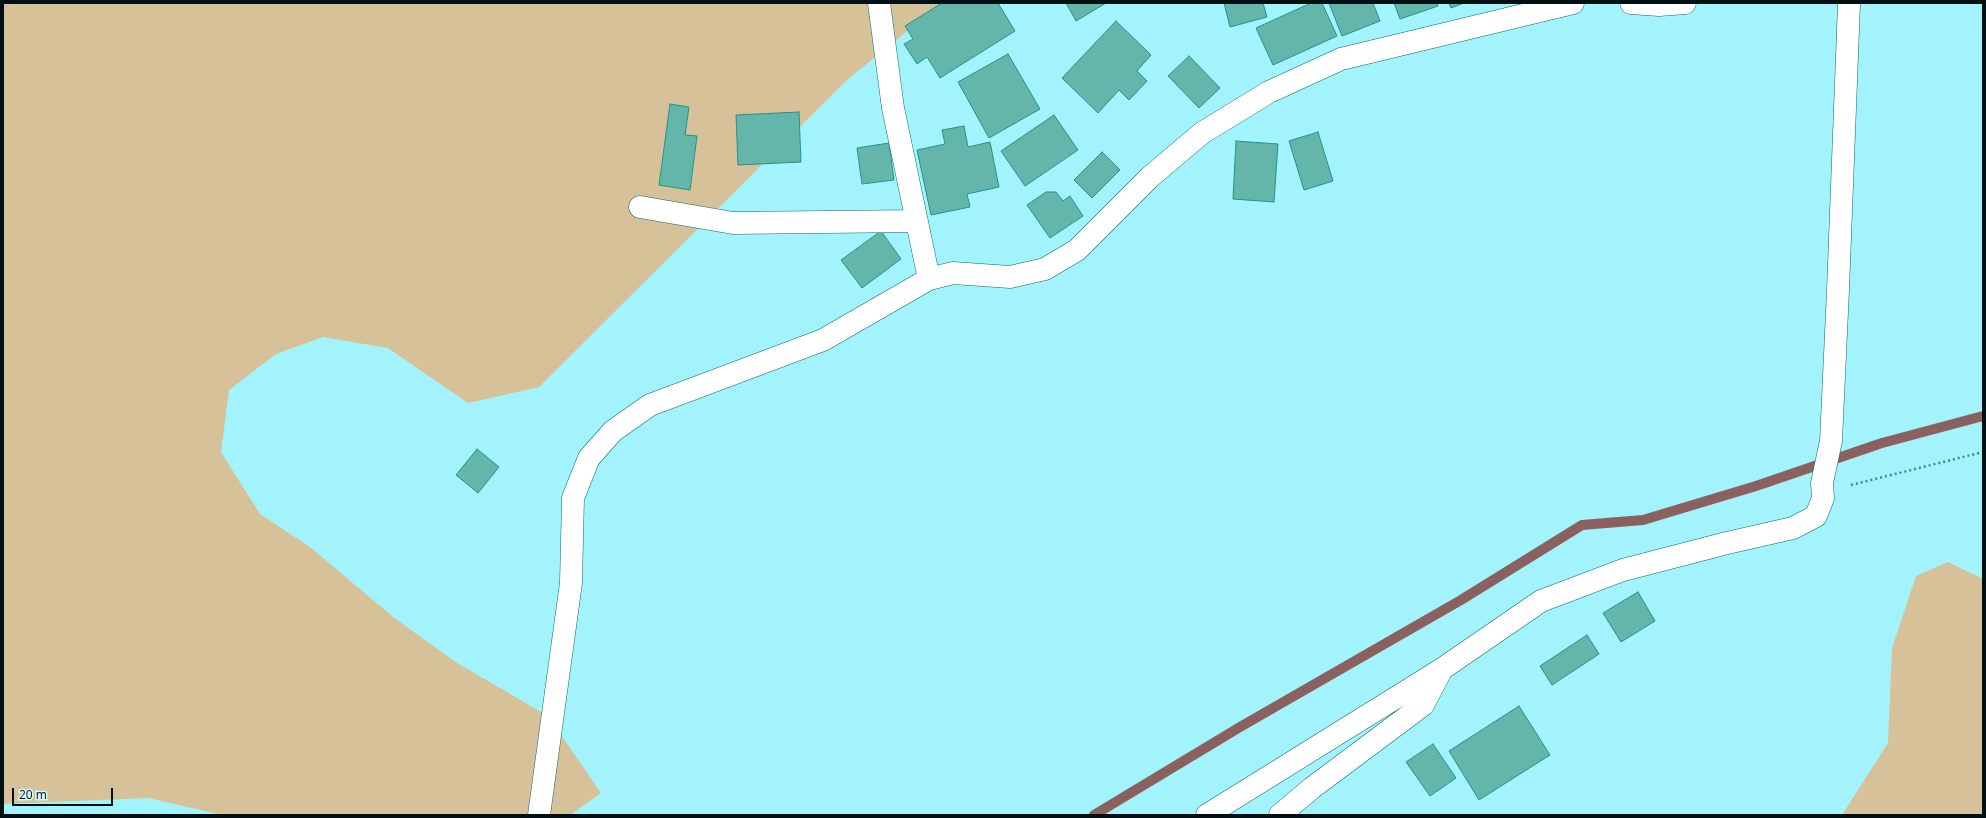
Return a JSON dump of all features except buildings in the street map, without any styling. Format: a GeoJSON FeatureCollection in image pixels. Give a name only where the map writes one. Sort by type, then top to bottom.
{"type":"FeatureCollection","features":[{"type":"Feature","properties":{"kind":"street"},"geometry":{"type":"LineString","coordinates":[[879,3],[893,108],[929,279]]}},
{"type":"Feature","properties":{"kind":"street"},"geometry":{"type":"LineString","coordinates":[[539,815],[571,583],[573,498],[589,458],[613,431],[650,405],[823,340],[929,279],[953,273],[1010,277],[1045,269],[1077,250],[1150,177],[1202,133],[1269,92],[1341,59],[1573,3]]}},
{"type":"Feature","properties":{"kind":"street"},"geometry":{"type":"LineString","coordinates":[[1631,3],[1659,5],[1685,3]]}},
{"type":"Feature","properties":{"kind":"street"},"geometry":{"type":"LineString","coordinates":[[1207,815],[1442,670],[1541,601],[1623,570],[1727,543],[1793,528],[1816,516],[1823,498],[1822,488],[1831,441],[1838,290],[1844,3]]}},
{"type":"Feature","properties":{"kind":"street"},"geometry":{"type":"LineString","coordinates":[[640,207],[733,222],[916,221]]}},
{"type":"Feature","properties":{"kind":"street"},"geometry":{"type":"LineString","coordinates":[[1280,815],[1312,788],[1423,705],[1442,670]]}},
{"type":"Feature","properties":{"kind":"path"},"geometry":{"type":"LineString","coordinates":[[1822,488],[1983,452]]}},
{"type":"Feature","properties":{"kind":"shaded area"},"geometry":{"type":"Polygon","coordinates":[[[3,3],[942,3],[848,79],[539,387],[468,403],[388,348],[323,337],[276,354],[229,390],[221,452],[260,514],[310,547],[393,617],[457,663],[548,716],[601,793],[570,815],[223,815],[148,798],[3,804],[3,3]]]}},
{"type":"Feature","properties":{"kind":"shaded area"},"geometry":{"type":"Polygon","coordinates":[[[1948,562],[1983,579],[1983,815],[1842,815],[1888,743],[1892,648],[1916,576],[1948,562]]]}},
{"type":"Feature","properties":{"kind":"waterway"},"geometry":{"type":"LineString","coordinates":[[1094,815],[1240,727],[1461,600],[1582,525],[1643,520],[1756,486],[1882,443],[1983,416]]}}]}
